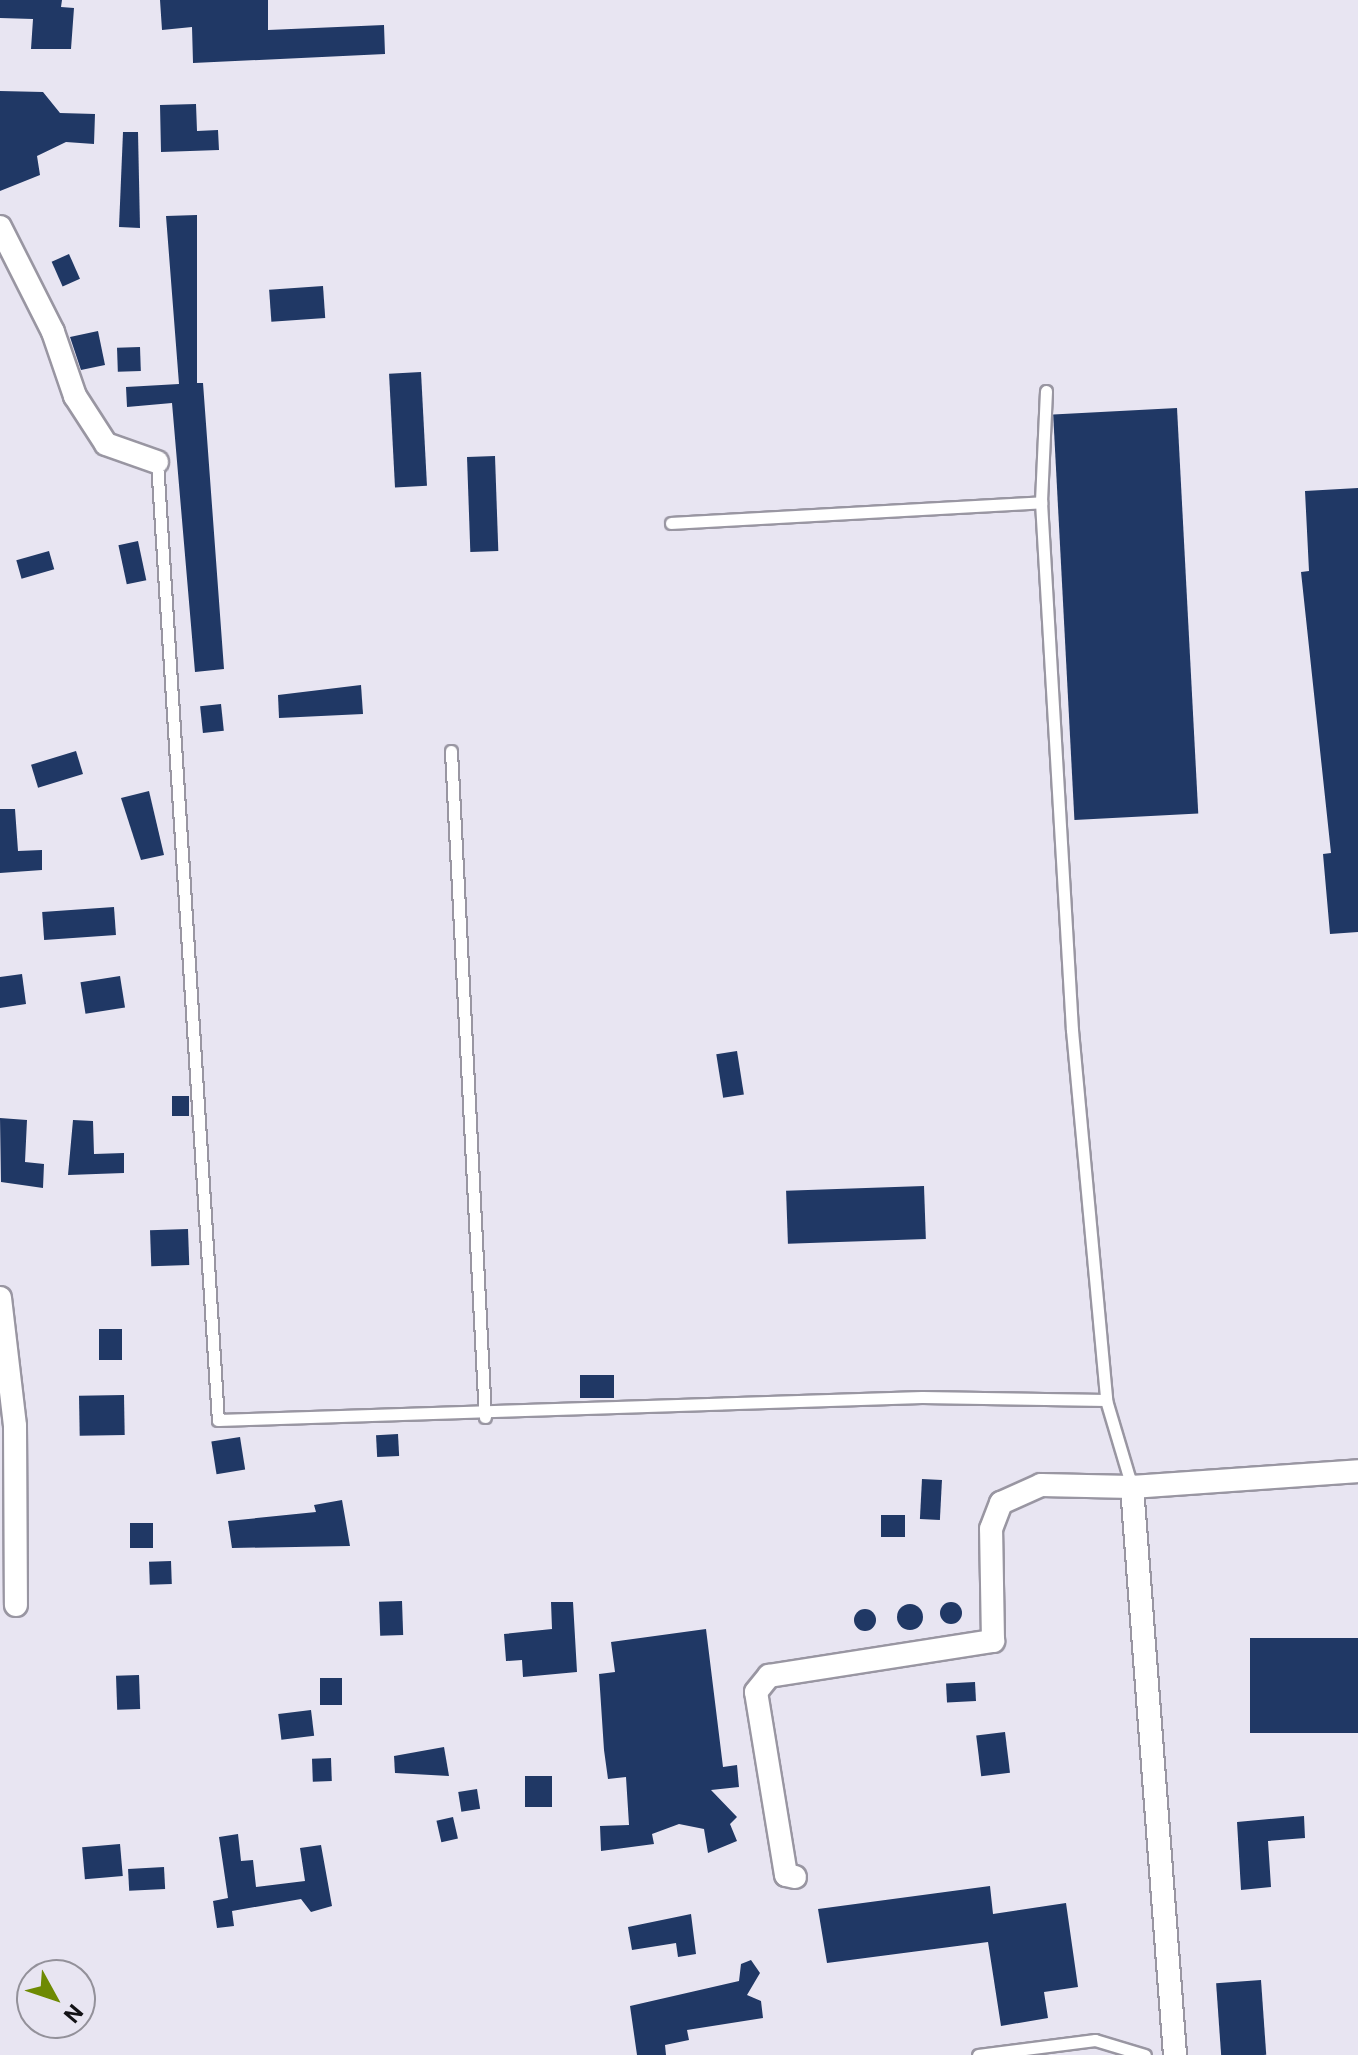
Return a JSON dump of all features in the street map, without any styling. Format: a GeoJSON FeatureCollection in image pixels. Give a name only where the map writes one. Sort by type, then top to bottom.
{"type":"FeatureCollection","features":[{"type":"Feature","properties":{"kind":"street"},"geometry":{"type":"LineString","coordinates":[[0,227],[53,332],[75,396],[106,444],[157,462]]}},
{"type":"Feature","properties":{"kind":"street"},"geometry":{"type":"LineString","coordinates":[[0,1298],[15,1426],[16,1605]]}},
{"type":"Feature","properties":{"kind":"street"},"geometry":{"type":"LineString","coordinates":[[795,1877],[786,1875],[756,1692],[769,1676],[993,1641],[991,1529],[1001,1503],[1041,1485],[1132,1487],[1358,1471]]}},
{"type":"Feature","properties":{"kind":"street"},"geometry":{"type":"LineString","coordinates":[[1132,1487],[1175,2055]]}},
{"type":"Feature","properties":{"kind":"lane"},"geometry":{"type":"LineString","coordinates":[[1046,391],[1041,502],[1072,1030],[1106,1400],[1132,1487]]}},
{"type":"Feature","properties":{"kind":"lane"},"geometry":{"type":"LineString","coordinates":[[157,462],[218,1420],[485,1417],[922,1397],[1106,1400]]}},
{"type":"Feature","properties":{"kind":"lane"},"geometry":{"type":"LineString","coordinates":[[671,523],[1041,502]]}},
{"type":"Feature","properties":{"kind":"lane"},"geometry":{"type":"LineString","coordinates":[[451,751],[485,1417]]}},
{"type":"Feature","properties":{"kind":"lane"},"geometry":{"type":"LineString","coordinates":[[978,2055],[1095,2040],[1145,2055]]}},
{"type":"Feature","properties":{"kind":"building"},"geometry":{"type":"Polygon","coordinates":[[[0,0],[62,0],[61,7],[74,8],[71,49],[31,49],[33,19],[0,18],[0,0]]]}},
{"type":"Feature","properties":{"kind":"building"},"geometry":{"type":"Polygon","coordinates":[[[160,0],[268,0],[268,30],[384,25],[385,54],[193,63],[192,27],[162,30],[160,0]]]}},
{"type":"Feature","properties":{"kind":"building"},"geometry":{"type":"Polygon","coordinates":[[[0,91],[43,92],[60,113],[95,114],[94,144],[66,142],[37,156],[40,175],[0,191],[0,91]]]}},
{"type":"Feature","properties":{"kind":"building"},"geometry":{"type":"Polygon","coordinates":[[[196,104],[197,131],[218,130],[219,150],[161,152],[160,105],[196,104]]]}},
{"type":"Feature","properties":{"kind":"building"},"geometry":{"type":"Polygon","coordinates":[[[123,132],[138,132],[140,228],[119,227],[123,132]]]}},
{"type":"Feature","properties":{"kind":"building"},"geometry":{"type":"Polygon","coordinates":[[[197,215],[197,383],[203,383],[224,669],[195,672],[172,403],[127,407],[126,387],[179,384],[166,216],[197,215]]]}},
{"type":"Feature","properties":{"kind":"building"},"geometry":{"type":"Polygon","coordinates":[[[69,254],[80,279],[63,286],[52,262],[69,254]]]}},
{"type":"Feature","properties":{"kind":"building"},"geometry":{"type":"Polygon","coordinates":[[[323,286],[325,318],[271,322],[269,290],[323,286]]]}},
{"type":"Feature","properties":{"kind":"building"},"geometry":{"type":"Polygon","coordinates":[[[98,331],[105,365],[81,370],[70,337],[98,331]]]}},
{"type":"Feature","properties":{"kind":"building"},"geometry":{"type":"Polygon","coordinates":[[[140,347],[141,371],[118,372],[117,348],[140,347]]]}},
{"type":"Feature","properties":{"kind":"building"},"geometry":{"type":"Polygon","coordinates":[[[421,372],[427,486],[395,488],[389,374],[421,372]]]}},
{"type":"Feature","properties":{"kind":"building"},"geometry":{"type":"Polygon","coordinates":[[[1177,408],[1198,813],[1074,820],[1053,414],[1177,408]]]}},
{"type":"Feature","properties":{"kind":"building"},"geometry":{"type":"Polygon","coordinates":[[[495,456],[498,551],[470,552],[467,457],[495,456]]]}},
{"type":"Feature","properties":{"kind":"building"},"geometry":{"type":"Polygon","coordinates":[[[1358,488],[1358,932],[1330,934],[1323,854],[1331,853],[1301,572],[1309,571],[1305,491],[1358,488]]]}},
{"type":"Feature","properties":{"kind":"building"},"geometry":{"type":"Polygon","coordinates":[[[138,541],[146,580],[127,584],[118,545],[138,541]]]}},
{"type":"Feature","properties":{"kind":"building"},"geometry":{"type":"Polygon","coordinates":[[[49,551],[54,569],[22,579],[16,560],[49,551]]]}},
{"type":"Feature","properties":{"kind":"building"},"geometry":{"type":"Polygon","coordinates":[[[361,685],[363,714],[279,718],[278,695],[361,685]]]}},
{"type":"Feature","properties":{"kind":"building"},"geometry":{"type":"Polygon","coordinates":[[[221,704],[224,731],[203,733],[200,706],[221,704]]]}},
{"type":"Feature","properties":{"kind":"building"},"geometry":{"type":"Polygon","coordinates":[[[76,751],[83,774],[38,788],[31,765],[76,751]]]}},
{"type":"Feature","properties":{"kind":"building"},"geometry":{"type":"Polygon","coordinates":[[[149,791],[164,855],[141,860],[121,798],[149,791]]]}},
{"type":"Feature","properties":{"kind":"building"},"geometry":{"type":"Polygon","coordinates":[[[0,809],[15,809],[18,851],[42,850],[42,870],[0,873],[0,809]]]}},
{"type":"Feature","properties":{"kind":"building"},"geometry":{"type":"Polygon","coordinates":[[[114,907],[116,935],[44,940],[42,912],[114,907]]]}},
{"type":"Feature","properties":{"kind":"building"},"geometry":{"type":"Polygon","coordinates":[[[22,974],[26,1004],[0,1008],[0,977],[22,974]]]}},
{"type":"Feature","properties":{"kind":"building"},"geometry":{"type":"Polygon","coordinates":[[[120,976],[125,1008],[85,1014],[80,982],[120,976]]]}},
{"type":"Feature","properties":{"kind":"building"},"geometry":{"type":"Polygon","coordinates":[[[737,1051],[744,1094],[723,1098],[716,1054],[737,1051]]]}},
{"type":"Feature","properties":{"kind":"building"},"geometry":{"type":"Polygon","coordinates":[[[172,1096],[189,1096],[189,1116],[172,1116],[172,1096]]]}},
{"type":"Feature","properties":{"kind":"building"},"geometry":{"type":"Polygon","coordinates":[[[0,1118],[27,1120],[25,1162],[44,1164],[43,1188],[1,1182],[0,1118]]]}},
{"type":"Feature","properties":{"kind":"building"},"geometry":{"type":"Polygon","coordinates":[[[73,1120],[93,1121],[94,1154],[124,1153],[124,1173],[68,1175],[73,1120]]]}},
{"type":"Feature","properties":{"kind":"building"},"geometry":{"type":"Polygon","coordinates":[[[924,1186],[926,1239],[788,1244],[786,1191],[924,1186]]]}},
{"type":"Feature","properties":{"kind":"building"},"geometry":{"type":"Polygon","coordinates":[[[188,1229],[189,1265],[151,1266],[150,1230],[188,1229]]]}},
{"type":"Feature","properties":{"kind":"building"},"geometry":{"type":"Polygon","coordinates":[[[99,1329],[122,1329],[122,1360],[99,1360],[99,1329]]]}},
{"type":"Feature","properties":{"kind":"building"},"geometry":{"type":"Polygon","coordinates":[[[580,1375],[614,1375],[614,1398],[580,1398],[580,1375]]]}},
{"type":"Feature","properties":{"kind":"building"},"geometry":{"type":"Polygon","coordinates":[[[124,1395],[125,1435],[80,1436],[79,1396],[124,1395]]]}},
{"type":"Feature","properties":{"kind":"building"},"geometry":{"type":"Polygon","coordinates":[[[398,1434],[399,1456],[377,1457],[376,1435],[398,1434]]]}},
{"type":"Feature","properties":{"kind":"building"},"geometry":{"type":"Polygon","coordinates":[[[240,1437],[245,1470],[217,1474],[211,1442],[240,1437]]]}},
{"type":"Feature","properties":{"kind":"building"},"geometry":{"type":"Polygon","coordinates":[[[922,1479],[942,1480],[940,1520],[920,1519],[922,1479]]]}},
{"type":"Feature","properties":{"kind":"building"},"geometry":{"type":"Polygon","coordinates":[[[342,1500],[350,1546],[232,1548],[228,1521],[316,1512],[314,1505],[342,1500]]]}},
{"type":"Feature","properties":{"kind":"building"},"geometry":{"type":"Polygon","coordinates":[[[881,1515],[905,1515],[905,1537],[881,1537],[881,1515]]]}},
{"type":"Feature","properties":{"kind":"building"},"geometry":{"type":"Polygon","coordinates":[[[130,1523],[153,1523],[153,1548],[130,1548],[130,1523]]]}},
{"type":"Feature","properties":{"kind":"building"},"geometry":{"type":"Polygon","coordinates":[[[171,1561],[172,1584],[150,1585],[149,1562],[171,1561]]]}},
{"type":"Feature","properties":{"kind":"building"},"geometry":{"type":"Polygon","coordinates":[[[402,1601],[403,1635],[380,1636],[379,1602],[402,1601]]]}},
{"type":"Feature","properties":{"kind":"building"},"geometry":{"type":"Polygon","coordinates":[[[551,1602],[573,1602],[577,1672],[523,1677],[522,1660],[506,1661],[504,1634],[552,1629],[551,1602]]]}},
{"type":"Feature","properties":{"kind":"building"},"geometry":{"type":"Polygon","coordinates":[[[951,1602],[959,1605],[962,1613],[959,1621],[951,1624],[943,1621],[940,1613],[943,1605],[951,1602]]]}},
{"type":"Feature","properties":{"kind":"building"},"geometry":{"type":"Polygon","coordinates":[[[910,1604],[919,1608],[923,1617],[919,1626],[910,1630],[901,1626],[897,1617],[901,1608],[910,1604]]]}},
{"type":"Feature","properties":{"kind":"building"},"geometry":{"type":"Polygon","coordinates":[[[865,1609],[873,1612],[876,1620],[873,1628],[865,1631],[857,1628],[854,1620],[857,1612],[865,1609]]]}},
{"type":"Feature","properties":{"kind":"building"},"geometry":{"type":"Polygon","coordinates":[[[706,1629],[723,1767],[737,1765],[739,1787],[711,1790],[737,1817],[730,1824],[737,1841],[708,1853],[704,1829],[679,1824],[652,1834],[654,1844],[601,1851],[600,1826],[629,1825],[626,1777],[608,1779],[604,1750],[599,1674],[615,1672],[611,1642],[706,1629]]]}},
{"type":"Feature","properties":{"kind":"building"},"geometry":{"type":"Polygon","coordinates":[[[1250,1638],[1358,1638],[1358,1733],[1250,1733],[1250,1638]]]}},
{"type":"Feature","properties":{"kind":"building"},"geometry":{"type":"Polygon","coordinates":[[[139,1675],[140,1709],[117,1710],[116,1676],[139,1675]]]}},
{"type":"Feature","properties":{"kind":"building"},"geometry":{"type":"Polygon","coordinates":[[[320,1678],[342,1678],[342,1705],[320,1705],[320,1678]]]}},
{"type":"Feature","properties":{"kind":"building"},"geometry":{"type":"Polygon","coordinates":[[[975,1682],[976,1701],[947,1702],[946,1684],[975,1682]]]}},
{"type":"Feature","properties":{"kind":"building"},"geometry":{"type":"Polygon","coordinates":[[[311,1710],[314,1736],[281,1740],[278,1714],[311,1710]]]}},
{"type":"Feature","properties":{"kind":"building"},"geometry":{"type":"Polygon","coordinates":[[[1005,1732],[1010,1773],[981,1776],[976,1736],[1005,1732]]]}},
{"type":"Feature","properties":{"kind":"building"},"geometry":{"type":"Polygon","coordinates":[[[444,1747],[449,1776],[395,1773],[394,1756],[444,1747]]]}},
{"type":"Feature","properties":{"kind":"building"},"geometry":{"type":"Polygon","coordinates":[[[331,1758],[332,1781],[313,1782],[312,1759],[331,1758]]]}},
{"type":"Feature","properties":{"kind":"building"},"geometry":{"type":"Polygon","coordinates":[[[525,1776],[552,1776],[552,1807],[525,1807],[525,1776]]]}},
{"type":"Feature","properties":{"kind":"building"},"geometry":{"type":"Polygon","coordinates":[[[477,1789],[480,1809],[461,1812],[458,1792],[477,1789]]]}},
{"type":"Feature","properties":{"kind":"building"},"geometry":{"type":"Polygon","coordinates":[[[1304,1816],[1305,1838],[1268,1841],[1271,1887],[1241,1890],[1237,1822],[1304,1816]]]}},
{"type":"Feature","properties":{"kind":"building"},"geometry":{"type":"Polygon","coordinates":[[[453,1817],[458,1838],[441,1842],[436,1821],[453,1817]]]}},
{"type":"Feature","properties":{"kind":"building"},"geometry":{"type":"Polygon","coordinates":[[[238,1834],[241,1861],[253,1860],[256,1887],[305,1881],[300,1848],[321,1845],[332,1906],[311,1912],[301,1899],[232,1911],[234,1926],[217,1928],[213,1901],[228,1898],[219,1837],[238,1834]]]}},
{"type":"Feature","properties":{"kind":"building"},"geometry":{"type":"Polygon","coordinates":[[[120,1844],[123,1876],[85,1879],[82,1847],[120,1844]]]}},
{"type":"Feature","properties":{"kind":"building"},"geometry":{"type":"Polygon","coordinates":[[[164,1867],[165,1889],[129,1891],[128,1869],[164,1867]]]}},
{"type":"Feature","properties":{"kind":"building"},"geometry":{"type":"Polygon","coordinates":[[[990,1886],[993,1914],[1066,1903],[1078,1987],[1044,1992],[1048,2018],[1001,2026],[988,1942],[827,1963],[818,1909],[990,1886]]]}},
{"type":"Feature","properties":{"kind":"building"},"geometry":{"type":"Polygon","coordinates":[[[691,1914],[696,1954],[678,1957],[676,1943],[632,1950],[628,1927],[691,1914]]]}},
{"type":"Feature","properties":{"kind":"building"},"geometry":{"type":"Polygon","coordinates":[[[751,1960],[760,1973],[747,1995],[761,2001],[763,2018],[687,2030],[689,2040],[665,2045],[666,2055],[637,2055],[630,2006],[739,1981],[741,1964],[751,1960]]]}},
{"type":"Feature","properties":{"kind":"building"},"geometry":{"type":"Polygon","coordinates":[[[1261,1980],[1266,2055],[1221,2055],[1216,1983],[1261,1980]]]}}]}
